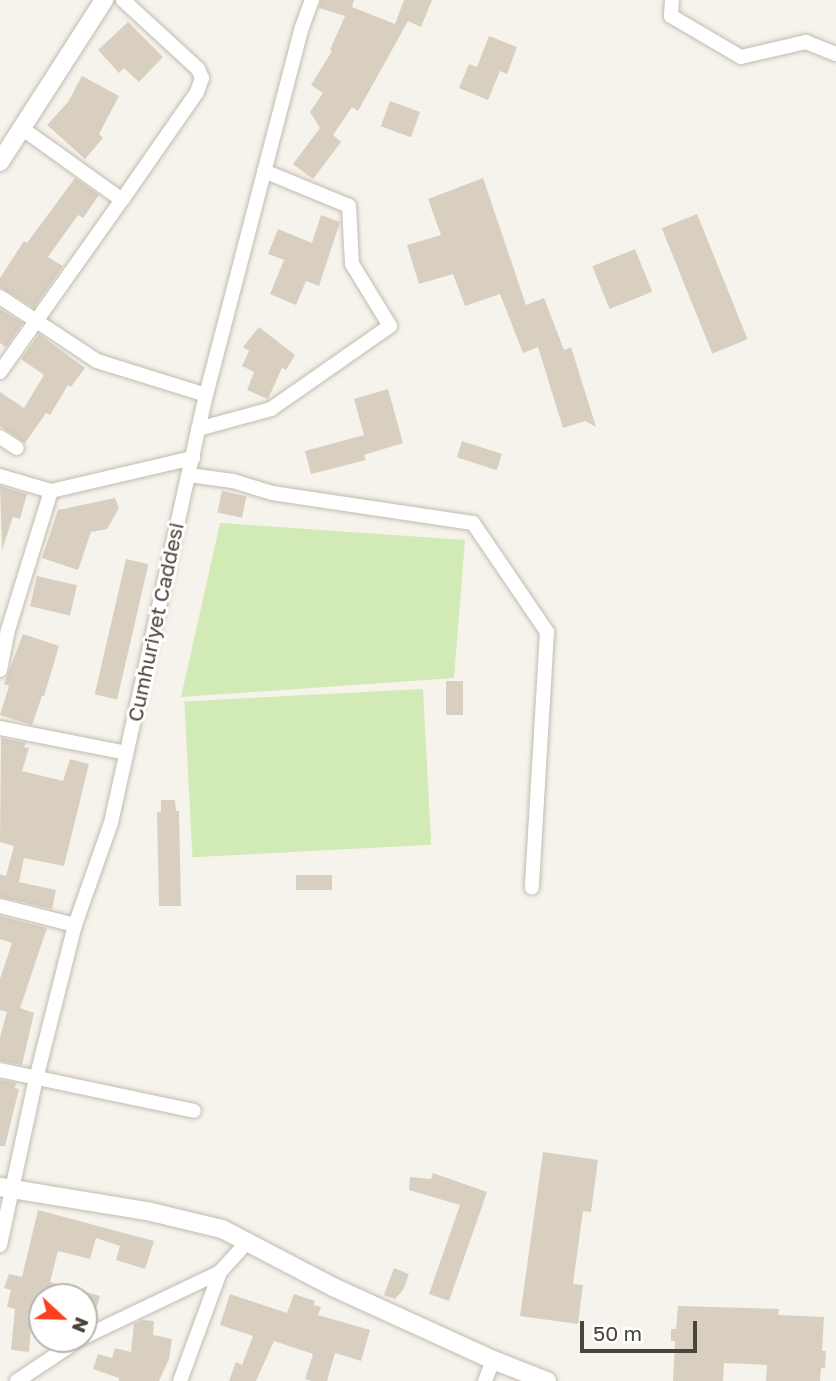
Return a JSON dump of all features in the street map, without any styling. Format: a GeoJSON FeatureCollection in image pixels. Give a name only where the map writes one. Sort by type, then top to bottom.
{"type":"FeatureCollection","features":[{"type":"Feature","properties":{"kind":"street"},"geometry":{"type":"LineString","coordinates":[[0,162],[104,0]]}},
{"type":"Feature","properties":{"kind":"street"},"geometry":{"type":"LineString","coordinates":[[0,372],[197,92],[202,78],[198,69],[123,0]]}},
{"type":"Feature","properties":{"kind":"street","name":"Cumhuriyet Caddesi"},"geometry":{"type":"LineString","coordinates":[[0,1245],[7,1189],[75,925],[111,823],[171,542],[206,395],[301,30],[312,0]]}},
{"type":"Feature","properties":{"kind":"street"},"geometry":{"type":"LineString","coordinates":[[672,0],[671,16],[741,57],[806,42],[836,54]]}},
{"type":"Feature","properties":{"kind":"street"},"geometry":{"type":"LineString","coordinates":[[23,129],[122,200]]}},
{"type":"Feature","properties":{"kind":"street"},"geometry":{"type":"LineString","coordinates":[[198,429],[271,409],[390,326],[352,264],[349,206],[264,171]]}},
{"type":"Feature","properties":{"kind":"street"},"geometry":{"type":"LineString","coordinates":[[0,297],[97,360],[206,395]]}},
{"type":"Feature","properties":{"kind":"street"},"geometry":{"type":"LineString","coordinates":[[0,437],[17,448]]}},
{"type":"Feature","properties":{"kind":"street"},"geometry":{"type":"LineString","coordinates":[[0,476],[51,491],[193,458]]}},
{"type":"Feature","properties":{"kind":"street"},"geometry":{"type":"LineString","coordinates":[[189,475],[233,481],[272,493],[473,523],[547,632],[532,888]]}},
{"type":"Feature","properties":{"kind":"street"},"geometry":{"type":"LineString","coordinates":[[0,670],[4,629],[51,491]]}},
{"type":"Feature","properties":{"kind":"street"},"geometry":{"type":"LineString","coordinates":[[0,728],[126,753]]}},
{"type":"Feature","properties":{"kind":"street"},"geometry":{"type":"LineString","coordinates":[[0,906],[75,925]]}},
{"type":"Feature","properties":{"kind":"street"},"geometry":{"type":"LineString","coordinates":[[0,1069],[36,1079],[194,1111]]}},
{"type":"Feature","properties":{"kind":"street"},"geometry":{"type":"LineString","coordinates":[[7,1189],[147,1211],[222,1228],[333,1287],[493,1360],[547,1381]]}},
{"type":"Feature","properties":{"kind":"street"},"geometry":{"type":"LineString","coordinates":[[180,1381],[220,1272],[248,1241]]}},
{"type":"Feature","properties":{"kind":"street"},"geometry":{"type":"LineString","coordinates":[[98,1330],[220,1272]]}},
{"type":"Feature","properties":{"kind":"street"},"geometry":{"type":"LineString","coordinates":[[17,1381],[59,1353]]}},
{"type":"Feature","properties":{"kind":"street"},"geometry":{"type":"LineString","coordinates":[[485,1381],[493,1360]]}},
{"type":"Feature","properties":{"kind":"green space"},"geometry":{"type":"Polygon","coordinates":[[[220,523],[465,540],[454,678],[181,697],[220,523]]]}},
{"type":"Feature","properties":{"kind":"green space"},"geometry":{"type":"Polygon","coordinates":[[[423,689],[431,845],[192,857],[184,702],[423,689]]]}},
{"type":"Feature","properties":{"kind":"building"},"geometry":{"type":"Polygon","coordinates":[[[321,0],[354,0],[352,7],[395,24],[404,0],[432,0],[421,27],[408,21],[358,111],[352,107],[333,135],[341,142],[313,179],[293,164],[320,128],[310,112],[323,93],[311,85],[332,51],[330,50],[345,16],[319,8],[321,0]]]}},
{"type":"Feature","properties":{"kind":"building"},"geometry":{"type":"Polygon","coordinates":[[[128,22],[163,57],[139,82],[124,68],[119,73],[98,50],[128,22]]]}},
{"type":"Feature","properties":{"kind":"building"},"geometry":{"type":"Polygon","coordinates":[[[489,36],[517,47],[507,74],[500,71],[488,100],[459,88],[469,64],[477,67],[489,36]]]}},
{"type":"Feature","properties":{"kind":"building"},"geometry":{"type":"Polygon","coordinates":[[[82,76],[119,96],[99,134],[103,138],[85,159],[47,125],[68,102],[82,76]]]}},
{"type":"Feature","properties":{"kind":"building"},"geometry":{"type":"Polygon","coordinates":[[[390,101],[420,112],[411,137],[381,126],[390,101]]]}},
{"type":"Feature","properties":{"kind":"building"},"geometry":{"type":"Polygon","coordinates":[[[75,178],[99,195],[83,218],[78,215],[48,257],[63,266],[34,308],[0,287],[0,278],[24,241],[27,243],[75,178]]]}},
{"type":"Feature","properties":{"kind":"building"},"geometry":{"type":"Polygon","coordinates":[[[483,178],[526,305],[544,298],[564,350],[571,347],[596,427],[585,421],[563,428],[538,347],[523,353],[500,294],[465,306],[453,274],[419,284],[407,245],[441,235],[428,199],[483,178]]]}},
{"type":"Feature","properties":{"kind":"building"},"geometry":{"type":"Polygon","coordinates":[[[697,214],[748,339],[712,353],[662,228],[697,214]]]}},
{"type":"Feature","properties":{"kind":"building"},"geometry":{"type":"Polygon","coordinates":[[[321,215],[340,222],[319,286],[306,281],[296,305],[270,294],[284,260],[268,254],[278,229],[312,243],[321,215]]]}},
{"type":"Feature","properties":{"kind":"building"},"geometry":{"type":"Polygon","coordinates":[[[635,249],[652,292],[610,309],[592,266],[635,249]]]}},
{"type":"Feature","properties":{"kind":"building"},"geometry":{"type":"Polygon","coordinates":[[[0,309],[23,323],[6,347],[0,343],[0,309]]]}},
{"type":"Feature","properties":{"kind":"building"},"geometry":{"type":"Polygon","coordinates":[[[259,327],[295,355],[286,370],[282,368],[268,399],[247,390],[254,372],[242,366],[249,351],[243,347],[259,327]]]}},
{"type":"Feature","properties":{"kind":"building"},"geometry":{"type":"Polygon","coordinates":[[[39,334],[85,368],[71,387],[68,385],[50,415],[46,413],[25,443],[0,426],[0,392],[24,408],[44,375],[21,359],[39,334]]]}},
{"type":"Feature","properties":{"kind":"building"},"geometry":{"type":"Polygon","coordinates":[[[388,389],[403,443],[364,455],[366,460],[311,474],[305,451],[364,435],[354,399],[388,389]]]}},
{"type":"Feature","properties":{"kind":"building"},"geometry":{"type":"Polygon","coordinates":[[[462,441],[502,454],[497,470],[457,457],[462,441]]]}},
{"type":"Feature","properties":{"kind":"building"},"geometry":{"type":"Polygon","coordinates":[[[0,486],[27,494],[20,519],[13,517],[2,550],[0,486]]]}},
{"type":"Feature","properties":{"kind":"building"},"geometry":{"type":"Polygon","coordinates":[[[222,491],[246,496],[242,518],[217,513],[222,491]]]}},
{"type":"Feature","properties":{"kind":"building"},"geometry":{"type":"Polygon","coordinates":[[[115,498],[119,508],[107,529],[91,532],[78,570],[42,558],[58,510],[115,498]]]}},
{"type":"Feature","properties":{"kind":"building"},"geometry":{"type":"Polygon","coordinates":[[[126,559],[148,564],[117,700],[95,694],[126,559]]]}},
{"type":"Feature","properties":{"kind":"building"},"geometry":{"type":"Polygon","coordinates":[[[37,576],[77,585],[70,615],[30,606],[37,576]]]}},
{"type":"Feature","properties":{"kind":"building"},"geometry":{"type":"Polygon","coordinates":[[[23,634],[59,646],[32,725],[0,715],[9,686],[4,684],[23,634]]]}},
{"type":"Feature","properties":{"kind":"building"},"geometry":{"type":"Polygon","coordinates":[[[446,681],[463,681],[463,715],[446,715],[446,681]]]}},
{"type":"Feature","properties":{"kind":"building"},"geometry":{"type":"Polygon","coordinates":[[[1,738],[26,743],[24,747],[29,748],[22,771],[63,781],[70,759],[89,764],[64,866],[24,858],[19,882],[56,890],[52,909],[0,897],[0,874],[6,876],[14,846],[0,842],[1,738]]]}},
{"type":"Feature","properties":{"kind":"building"},"geometry":{"type":"Polygon","coordinates":[[[161,800],[175,800],[176,811],[179,811],[181,906],[159,906],[157,812],[161,812],[161,800]]]}},
{"type":"Feature","properties":{"kind":"building"},"geometry":{"type":"Polygon","coordinates":[[[296,875],[332,875],[332,890],[296,890],[296,875]]]}},
{"type":"Feature","properties":{"kind":"building"},"geometry":{"type":"Polygon","coordinates":[[[0,916],[47,928],[20,1008],[34,1013],[22,1065],[0,1061],[0,1037],[7,1012],[0,1010],[0,979],[12,943],[0,939],[0,916]]]}},
{"type":"Feature","properties":{"kind":"building"},"geometry":{"type":"Polygon","coordinates":[[[0,1080],[16,1083],[15,1088],[19,1089],[5,1146],[0,1146],[0,1080]]]}},
{"type":"Feature","properties":{"kind":"building"},"geometry":{"type":"Polygon","coordinates":[[[543,1152],[598,1160],[591,1212],[583,1211],[573,1284],[583,1285],[578,1324],[520,1316],[543,1152]]]}},
{"type":"Feature","properties":{"kind":"building"},"geometry":{"type":"Polygon","coordinates":[[[433,1173],[487,1192],[449,1301],[429,1294],[460,1205],[409,1190],[410,1177],[431,1179],[433,1173]]]}},
{"type":"Feature","properties":{"kind":"building"},"geometry":{"type":"Polygon","coordinates":[[[38,1210],[154,1241],[145,1269],[116,1260],[120,1246],[96,1238],[90,1259],[58,1251],[50,1282],[54,1283],[28,1283],[28,1352],[11,1350],[15,1309],[7,1307],[11,1290],[4,1288],[9,1274],[22,1277],[38,1210]]]}},
{"type":"Feature","properties":{"kind":"building"},"geometry":{"type":"Polygon","coordinates":[[[394,1268],[409,1274],[403,1290],[395,1299],[384,1295],[394,1268]]]}},
{"type":"Feature","properties":{"kind":"building"},"geometry":{"type":"Polygon","coordinates":[[[230,1294],[287,1313],[294,1294],[315,1301],[314,1305],[321,1307],[318,1315],[370,1330],[361,1361],[335,1353],[327,1381],[312,1381],[305,1379],[313,1354],[274,1341],[256,1381],[229,1381],[236,1362],[242,1365],[253,1336],[220,1325],[230,1294]]]}},
{"type":"Feature","properties":{"kind":"building"},"geometry":{"type":"Polygon","coordinates":[[[678,1306],[779,1309],[778,1315],[824,1317],[822,1351],[826,1351],[825,1368],[821,1368],[820,1381],[766,1381],[767,1365],[724,1363],[723,1381],[673,1381],[675,1341],[671,1341],[671,1329],[676,1329],[678,1306]]]}},
{"type":"Feature","properties":{"kind":"building"},"geometry":{"type":"Polygon","coordinates":[[[142,1320],[154,1321],[153,1335],[172,1339],[169,1359],[159,1381],[119,1381],[119,1378],[93,1369],[98,1354],[112,1358],[115,1348],[131,1352],[134,1324],[142,1320]]]}}]}
